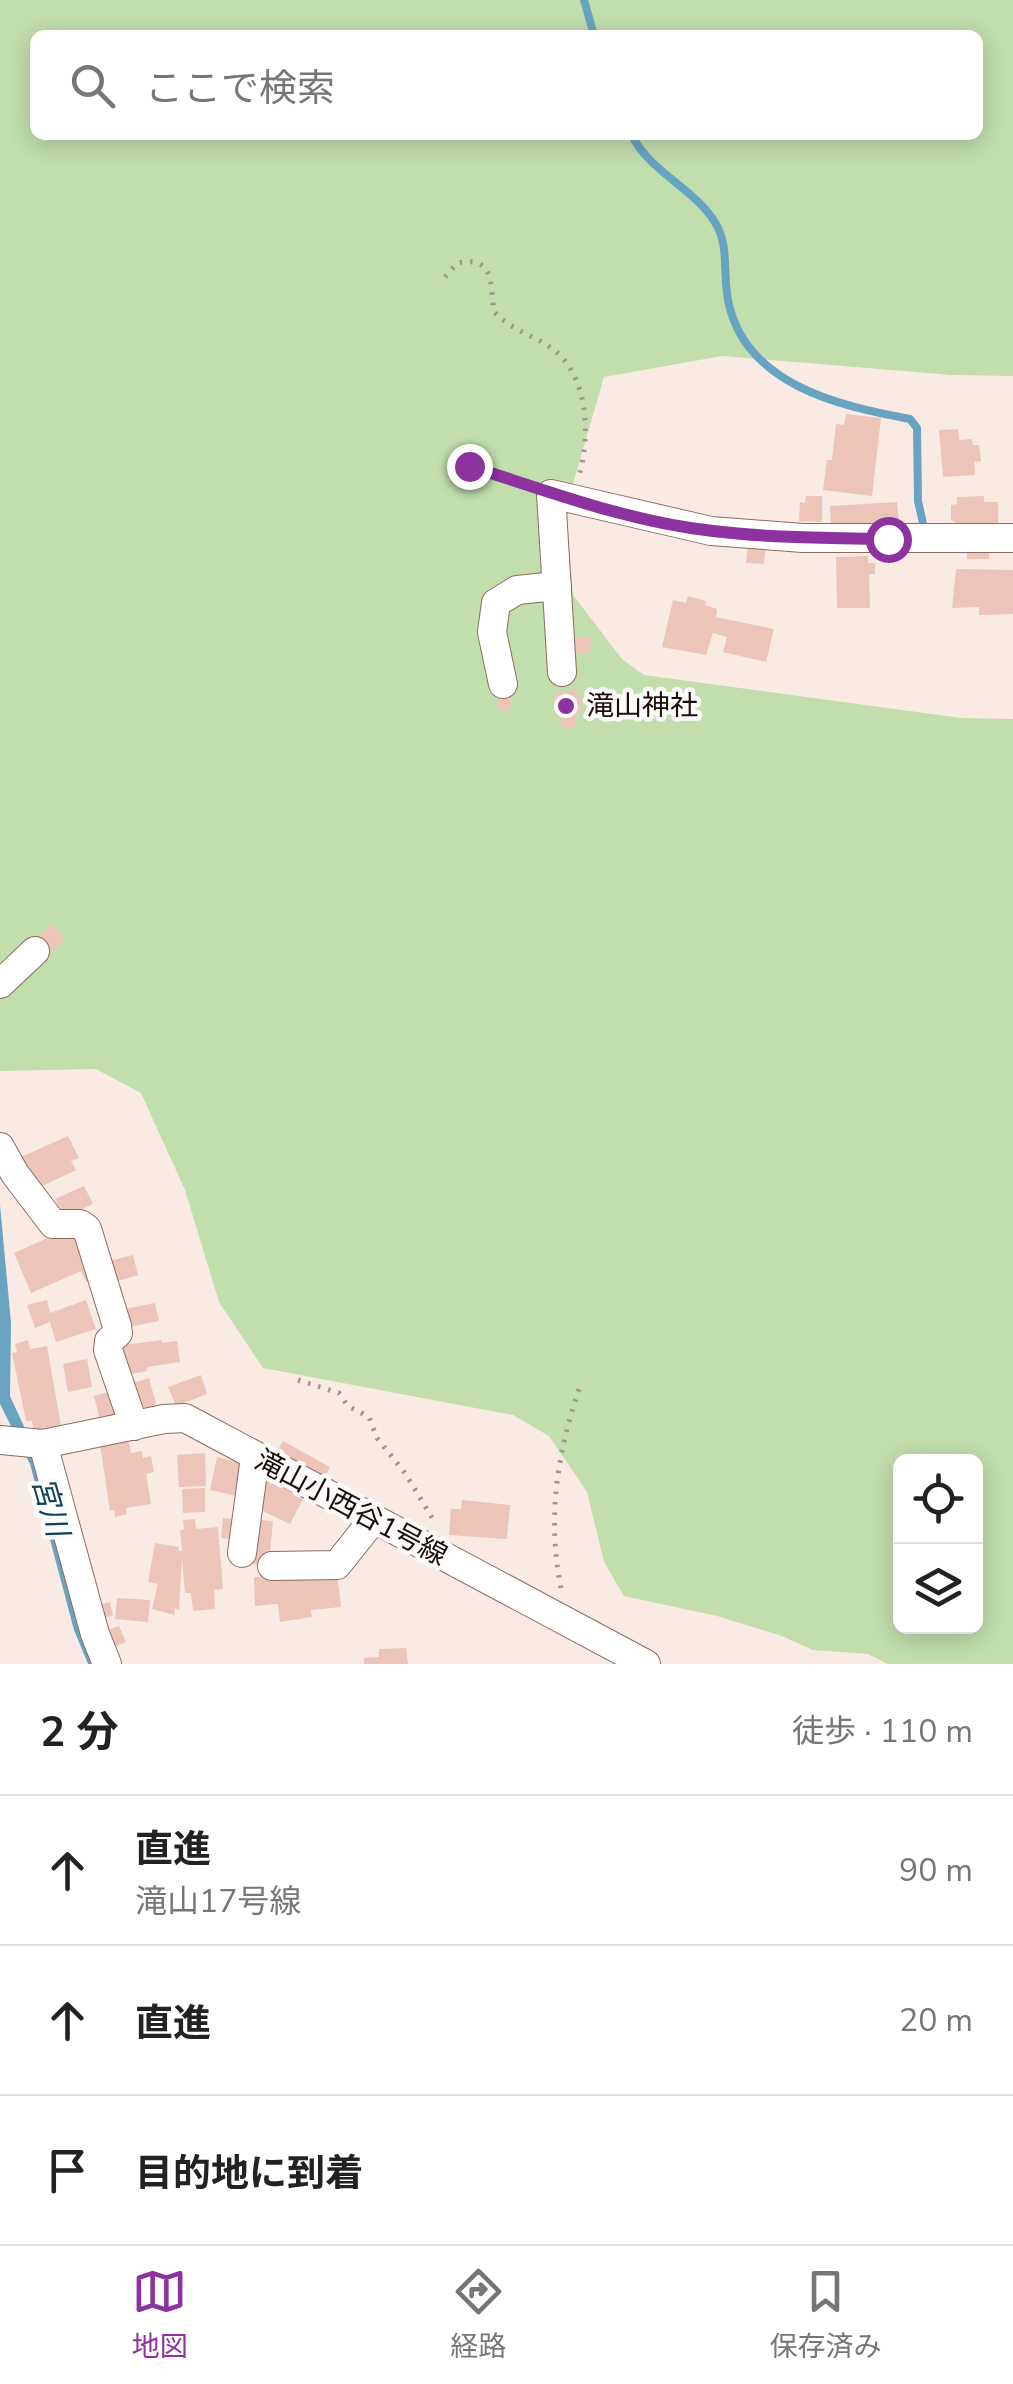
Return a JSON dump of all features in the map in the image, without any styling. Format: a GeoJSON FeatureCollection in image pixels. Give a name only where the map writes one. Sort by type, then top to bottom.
{"type":"FeatureCollection","features":[{"type":"Feature","properties":{"kind":"street"},"geometry":{"type":"LineString","coordinates":[[562,672],[557,586],[562,496],[711,531],[820,538],[1013,538]]}},
{"type":"Feature","properties":{"kind":"street"},"geometry":{"type":"LineString","coordinates":[[504,684],[492,632],[496,602],[517,590],[557,586]]}},
{"type":"Feature","properties":{"kind":"street"},"geometry":{"type":"LineString","coordinates":[[0,984],[35,951]]}},
{"type":"Feature","properties":{"kind":"street"},"geometry":{"type":"LineString","coordinates":[[0,1147],[53,1224],[80,1224],[90,1235],[117,1326],[118,1333],[109,1341],[108,1350],[134,1426]]}},
{"type":"Feature","properties":{"kind":"street","name":"滝山小西谷1号線"},"geometry":{"type":"LineString","coordinates":[[24,1443],[185,1418],[646,1664]]}},
{"type":"Feature","properties":{"kind":"street"},"geometry":{"type":"LineString","coordinates":[[24,1443],[107,1664]]}},
{"type":"Feature","properties":{"kind":"street"},"geometry":{"type":"LineString","coordinates":[[242,1553],[255,1457]]}},
{"type":"Feature","properties":{"kind":"street"},"geometry":{"type":"LineString","coordinates":[[272,1566],[337,1566],[373,1520]]}},
{"type":"Feature","properties":{"kind":"path"},"geometry":{"type":"LineString","coordinates":[[445,277],[457,263],[473,262],[482,267],[493,283],[494,312],[514,329],[552,348],[579,387],[584,406],[582,464],[562,496],[469,466],[450,469]]}},
{"type":"Feature","properties":{"kind":"path"},"geometry":{"type":"LineString","coordinates":[[298,1380],[339,1393],[348,1406],[369,1417],[378,1438],[432,1514],[436,1534],[432,1551]]}},
{"type":"Feature","properties":{"kind":"path"},"geometry":{"type":"LineString","coordinates":[[576,1626],[561,1589],[554,1532],[560,1453],[579,1389]]}},
{"type":"Feature","properties":{"kind":"green space"},"geometry":{"type":"Polygon","coordinates":[[[0,0],[1013,0],[1013,376],[951,375],[722,356],[604,377],[566,508],[573,595],[622,659],[644,675],[961,718],[1013,719],[1013,1664],[888,1664],[868,1654],[813,1650],[717,1616],[624,1596],[604,1562],[587,1492],[549,1436],[513,1415],[263,1368],[219,1302],[185,1190],[141,1093],[96,1069],[0,1071],[0,0]]]}},
{"type":"Feature","properties":{"kind":"water","name":"宮川"},"geometry":{"type":"Polygon","coordinates":[[[0,1205],[11,1323],[10,1396],[28,1435],[103,1664],[88,1664],[74,1630],[30,1464],[0,1404],[0,1205]]]}},
{"type":"Feature","properties":{"kind":"building"},"geometry":{"type":"Polygon","coordinates":[[[846,414],[881,418],[872,496],[823,490],[827,460],[832,460],[836,424],[844,425],[846,414]]]}},
{"type":"Feature","properties":{"kind":"building"},"geometry":{"type":"Polygon","coordinates":[[[958,429],[959,440],[972,439],[973,445],[979,445],[981,461],[974,462],[975,475],[943,477],[939,430],[958,429]]]}},
{"type":"Feature","properties":{"kind":"building"},"geometry":{"type":"Polygon","coordinates":[[[806,496],[822,496],[822,522],[799,521],[800,502],[805,503],[806,496]]]}},
{"type":"Feature","properties":{"kind":"building"},"geometry":{"type":"Polygon","coordinates":[[[984,496],[984,502],[998,502],[998,523],[951,520],[951,505],[957,504],[957,497],[984,496]]]}},
{"type":"Feature","properties":{"kind":"building"},"geometry":{"type":"Polygon","coordinates":[[[897,502],[899,523],[831,525],[830,506],[897,502]]]}},
{"type":"Feature","properties":{"kind":"building"},"geometry":{"type":"Polygon","coordinates":[[[748,542],[766,542],[764,564],[746,563],[748,542]]]}},
{"type":"Feature","properties":{"kind":"building"},"geometry":{"type":"Polygon","coordinates":[[[967,549],[990,549],[989,559],[967,559],[967,549]]]}},
{"type":"Feature","properties":{"kind":"building"},"geometry":{"type":"Polygon","coordinates":[[[868,556],[868,563],[875,563],[875,574],[869,574],[870,608],[837,608],[836,557],[868,556]]]}},
{"type":"Feature","properties":{"kind":"building"},"geometry":{"type":"Polygon","coordinates":[[[956,569],[1013,570],[1013,614],[979,615],[979,607],[952,608],[956,569]]]}},
{"type":"Feature","properties":{"kind":"building"},"geometry":{"type":"Polygon","coordinates":[[[688,596],[717,609],[716,617],[774,629],[766,662],[723,652],[727,637],[713,633],[706,655],[662,647],[673,600],[686,603],[688,596]]]}},
{"type":"Feature","properties":{"kind":"building"},"geometry":{"type":"Polygon","coordinates":[[[568,637],[591,638],[590,653],[567,653],[568,637]]]}},
{"type":"Feature","properties":{"kind":"building"},"geometry":{"type":"Polygon","coordinates":[[[576,690],[581,695],[581,713],[575,714],[575,728],[561,728],[560,713],[553,713],[553,696],[576,690]]]}},
{"type":"Feature","properties":{"kind":"building"},"geometry":{"type":"Polygon","coordinates":[[[498,693],[511,693],[510,711],[498,710],[498,693]]]}},
{"type":"Feature","properties":{"kind":"building"},"geometry":{"type":"Polygon","coordinates":[[[52,924],[65,939],[51,952],[37,938],[52,924]]]}},
{"type":"Feature","properties":{"kind":"building"},"geometry":{"type":"Polygon","coordinates":[[[68,1136],[79,1158],[71,1161],[76,1170],[36,1189],[21,1157],[68,1136]]]}},
{"type":"Feature","properties":{"kind":"building"},"geometry":{"type":"Polygon","coordinates":[[[84,1186],[93,1204],[64,1217],[55,1199],[84,1186]]]}},
{"type":"Feature","properties":{"kind":"building"},"geometry":{"type":"Polygon","coordinates":[[[72,1227],[98,1275],[86,1282],[81,1271],[31,1293],[14,1253],[72,1227]]]}},
{"type":"Feature","properties":{"kind":"building"},"geometry":{"type":"Polygon","coordinates":[[[133,1255],[138,1275],[110,1283],[105,1262],[133,1255]]]}},
{"type":"Feature","properties":{"kind":"building"},"geometry":{"type":"Polygon","coordinates":[[[47,1300],[50,1313],[86,1300],[96,1329],[56,1342],[50,1322],[35,1328],[27,1305],[47,1300]]]}},
{"type":"Feature","properties":{"kind":"building"},"geometry":{"type":"Polygon","coordinates":[[[155,1303],[159,1321],[129,1327],[125,1309],[155,1303]]]}},
{"type":"Feature","properties":{"kind":"building"},"geometry":{"type":"Polygon","coordinates":[[[28,1340],[30,1349],[47,1346],[62,1432],[35,1438],[32,1421],[26,1421],[12,1353],[17,1352],[15,1344],[28,1340]]]}},
{"type":"Feature","properties":{"kind":"building"},"geometry":{"type":"Polygon","coordinates":[[[177,1341],[180,1362],[122,1376],[116,1346],[177,1341]]]}},
{"type":"Feature","properties":{"kind":"building"},"geometry":{"type":"Polygon","coordinates":[[[87,1359],[92,1387],[68,1392],[63,1364],[87,1359]]]}},
{"type":"Feature","properties":{"kind":"building"},"geometry":{"type":"Polygon","coordinates":[[[201,1375],[207,1394],[176,1406],[168,1387],[201,1375]]]}},
{"type":"Feature","properties":{"kind":"building"},"geometry":{"type":"Polygon","coordinates":[[[149,1378],[156,1404],[146,1408],[135,1401],[129,1384],[149,1378]]]}},
{"type":"Feature","properties":{"kind":"building"},"geometry":{"type":"Polygon","coordinates":[[[116,1390],[124,1418],[101,1424],[94,1396],[116,1390]]]}},
{"type":"Feature","properties":{"kind":"building"},"geometry":{"type":"Polygon","coordinates":[[[128,1439],[131,1453],[142,1451],[143,1458],[151,1456],[154,1472],[146,1474],[151,1504],[126,1508],[127,1514],[115,1517],[114,1510],[110,1511],[100,1444],[128,1439]]]}},
{"type":"Feature","properties":{"kind":"building"},"geometry":{"type":"Polygon","coordinates":[[[283,1441],[330,1467],[322,1483],[274,1457],[283,1441]]]}},
{"type":"Feature","properties":{"kind":"building"},"geometry":{"type":"Polygon","coordinates":[[[205,1453],[206,1486],[179,1487],[177,1455],[205,1453]]]}},
{"type":"Feature","properties":{"kind":"building"},"geometry":{"type":"Polygon","coordinates":[[[217,1457],[244,1464],[237,1496],[210,1490],[217,1457]]]}},
{"type":"Feature","properties":{"kind":"building"},"geometry":{"type":"Polygon","coordinates":[[[266,1475],[305,1495],[290,1524],[252,1506],[266,1475]]]}},
{"type":"Feature","properties":{"kind":"building"},"geometry":{"type":"Polygon","coordinates":[[[205,1488],[205,1512],[183,1513],[182,1489],[205,1488]]]}},
{"type":"Feature","properties":{"kind":"building"},"geometry":{"type":"Polygon","coordinates":[[[462,1500],[510,1505],[507,1539],[449,1535],[451,1509],[461,1509],[462,1500]]]}},
{"type":"Feature","properties":{"kind":"building"},"geometry":{"type":"Polygon","coordinates":[[[223,1518],[241,1520],[239,1540],[221,1538],[223,1518]]]}},
{"type":"Feature","properties":{"kind":"building"},"geometry":{"type":"Polygon","coordinates":[[[195,1519],[196,1529],[218,1527],[223,1589],[214,1590],[215,1609],[193,1611],[191,1593],[185,1593],[182,1557],[179,1610],[175,1608],[174,1615],[152,1609],[158,1584],[148,1582],[155,1543],[182,1551],[183,1520],[195,1519]]]}},
{"type":"Feature","properties":{"kind":"building"},"geometry":{"type":"Polygon","coordinates":[[[250,1519],[273,1521],[269,1566],[245,1563],[250,1519]]]}},
{"type":"Feature","properties":{"kind":"building"},"geometry":{"type":"Polygon","coordinates":[[[337,1573],[341,1607],[311,1610],[312,1617],[280,1622],[278,1604],[255,1606],[254,1577],[337,1573]]]}},
{"type":"Feature","properties":{"kind":"building"},"geometry":{"type":"Polygon","coordinates":[[[117,1598],[150,1600],[148,1622],[115,1619],[117,1598]]]}},
{"type":"Feature","properties":{"kind":"building"},"geometry":{"type":"Polygon","coordinates":[[[110,1602],[113,1615],[98,1620],[94,1606],[110,1602]]]}},
{"type":"Feature","properties":{"kind":"building"},"geometry":{"type":"Polygon","coordinates":[[[119,1626],[126,1642],[108,1650],[101,1632],[119,1626]]]}},
{"type":"Feature","properties":{"kind":"building"},"geometry":{"type":"Polygon","coordinates":[[[406,1648],[408,1664],[364,1664],[364,1658],[379,1657],[379,1649],[406,1648]]]}},
{"type":"Feature","properties":{"kind":"waterway"},"geometry":{"type":"LineString","coordinates":[[584,0],[593,30]]}},
{"type":"Feature","properties":{"kind":"waterway"},"geometry":{"type":"LineString","coordinates":[[635,140],[649,159],[696,200],[716,224],[724,251],[728,300],[737,329],[753,352],[798,386],[853,407],[910,419],[917,428],[918,501],[927,528]]}},
{"type":"Feature","properties":{"kind":"place","name":"滝山神社"},"geometry":{"type":"Point","coordinates":[566,706]}},
{"type":"Feature","properties":{"kind":"route"},"geometry":{"type":"LineString","coordinates":[[469,466],[551,494],[675,525],[756,535],[888,539]]}}]}
